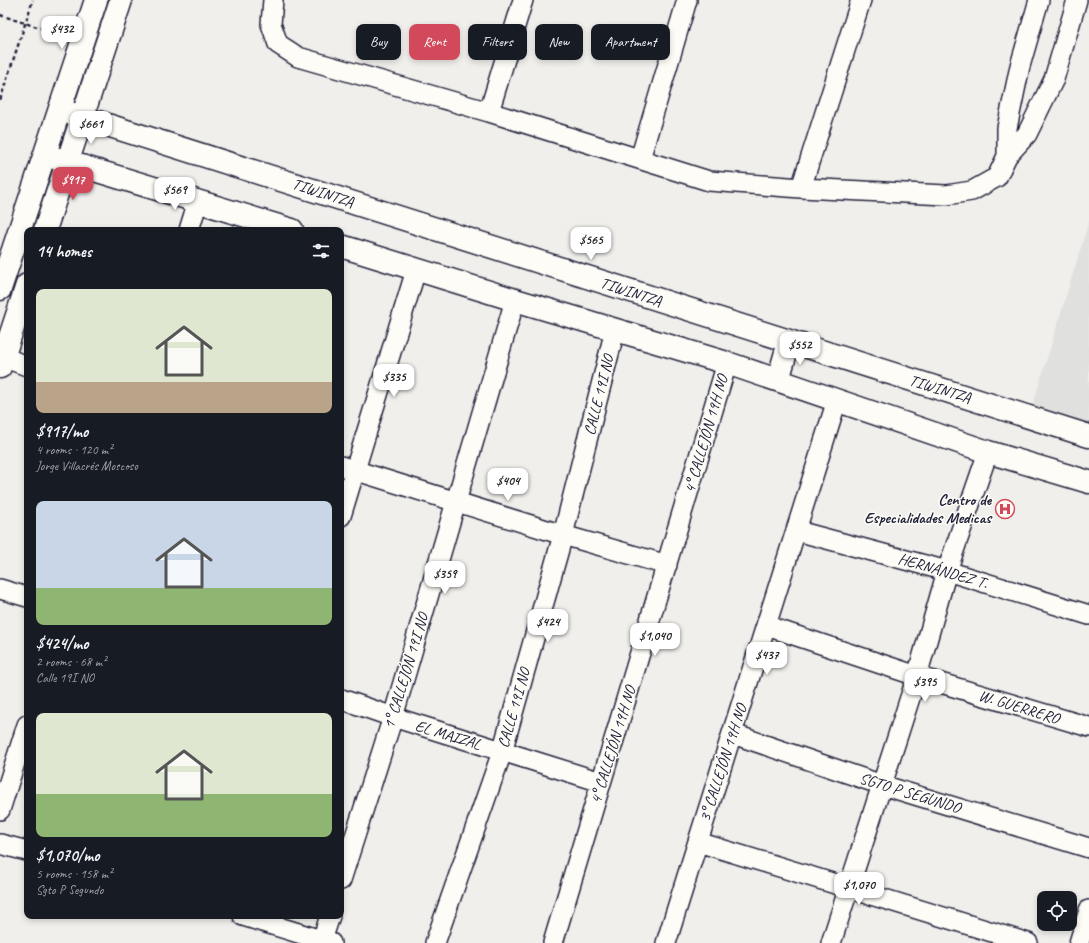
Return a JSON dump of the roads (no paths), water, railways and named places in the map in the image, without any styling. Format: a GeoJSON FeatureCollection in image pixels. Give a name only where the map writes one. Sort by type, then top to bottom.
{"type":"FeatureCollection","features":[{"type":"Feature","properties":{"kind":"street"},"geometry":{"type":"LineString","coordinates":[[0,289],[96,0]]}},
{"type":"Feature","properties":{"kind":"street"},"geometry":{"type":"LineString","coordinates":[[46,227],[122,0]]}},
{"type":"Feature","properties":{"kind":"street"},"geometry":{"type":"LineString","coordinates":[[273,0],[271,24],[278,44],[298,57],[489,112],[709,180],[801,188],[946,195],[972,191],[997,177],[1007,156],[1028,134],[1054,79],[1076,0]]}},
{"type":"Feature","properties":{"kind":"street"},"geometry":{"type":"LineString","coordinates":[[489,112],[523,0]]}},
{"type":"Feature","properties":{"kind":"street"},"geometry":{"type":"LineString","coordinates":[[640,159],[688,0]]}},
{"type":"Feature","properties":{"kind":"street"},"geometry":{"type":"LineString","coordinates":[[801,188],[861,0]]}},
{"type":"Feature","properties":{"kind":"street"},"geometry":{"type":"LineString","coordinates":[[1007,156],[1007,128],[1020,66],[1039,0]]}},
{"type":"Feature","properties":{"kind":"street","name":"TIWINTZA"},"geometry":{"type":"LineString","coordinates":[[60,110],[1089,436]]}},
{"type":"Feature","properties":{"kind":"street"},"geometry":{"type":"LineString","coordinates":[[45,155],[282,227]]}},
{"type":"Feature","properties":{"kind":"street"},"geometry":{"type":"LineString","coordinates":[[190,227],[198,201]]}},
{"type":"Feature","properties":{"kind":"street"},"geometry":{"type":"LineString","coordinates":[[344,247],[727,363],[988,452],[1089,482]]}},
{"type":"Feature","properties":{"kind":"street"},"geometry":{"type":"LineString","coordinates":[[344,496],[348,469],[416,270]]}},
{"type":"Feature","properties":{"kind":"street"},"geometry":{"type":"LineString","coordinates":[[24,294],[2,362],[24,366]]}},
{"type":"Feature","properties":{"kind":"street","name":"1° CALLEJÓN 19I NO"},"geometry":{"type":"LineString","coordinates":[[344,871],[393,717],[457,503],[515,300]]}},
{"type":"Feature","properties":{"kind":"street","name":"CALLE 19I NO"},"geometry":{"type":"LineString","coordinates":[[435,943],[502,752],[563,535],[615,330]]}},
{"type":"Feature","properties":{"kind":"street"},"geometry":{"type":"LineString","coordinates":[[778,380],[789,342]]}},
{"type":"Feature","properties":{"kind":"street","name":"4° CALLEJÓN 19H NO"},"geometry":{"type":"LineString","coordinates":[[553,943],[727,363]]}},
{"type":"Feature","properties":{"kind":"street","name":"3° CALLEJÓN 19H NO"},"geometry":{"type":"LineString","coordinates":[[666,943],[837,400]]}},
{"type":"Feature","properties":{"kind":"street"},"geometry":{"type":"LineString","coordinates":[[831,943],[917,676],[947,571],[988,452]]}},
{"type":"Feature","properties":{"kind":"street"},"geometry":{"type":"LineString","coordinates":[[348,469],[563,535],[667,565]]}},
{"type":"Feature","properties":{"kind":"street","name":"HERNÁNDEZ T."},"geometry":{"type":"LineString","coordinates":[[797,531],[947,571],[1089,614]]}},
{"type":"Feature","properties":{"kind":"street"},"geometry":{"type":"LineString","coordinates":[[0,590],[24,597]]}},
{"type":"Feature","properties":{"kind":"street","name":"W. GUERRERO"},"geometry":{"type":"LineString","coordinates":[[767,626],[917,676],[1089,727]]}},
{"type":"Feature","properties":{"kind":"street","name":"EL MAIZAL"},"geometry":{"type":"LineString","coordinates":[[344,700],[502,752],[601,782]]}},
{"type":"Feature","properties":{"kind":"street","name":"SGTO P SEGUNDO"},"geometry":{"type":"LineString","coordinates":[[732,734],[882,785],[1089,848]]}},
{"type":"Feature","properties":{"kind":"street"},"geometry":{"type":"LineString","coordinates":[[0,810],[24,735]]}},
{"type":"Feature","properties":{"kind":"street"},"geometry":{"type":"LineString","coordinates":[[698,842],[1028,943]]}},
{"type":"Feature","properties":{"kind":"street"},"geometry":{"type":"LineString","coordinates":[[0,844],[24,850]]}},
{"type":"Feature","properties":{"kind":"street"},"geometry":{"type":"LineString","coordinates":[[1079,943],[1089,910]]}},
{"type":"Feature","properties":{"kind":"street"},"geometry":{"type":"LineString","coordinates":[[253,919],[327,942],[330,919]]}},
{"type":"Feature","properties":{"kind":"place","name":"Centro de Especialidades Medicas"},"geometry":{"type":"Point","coordinates":[1005,509]}}]}
